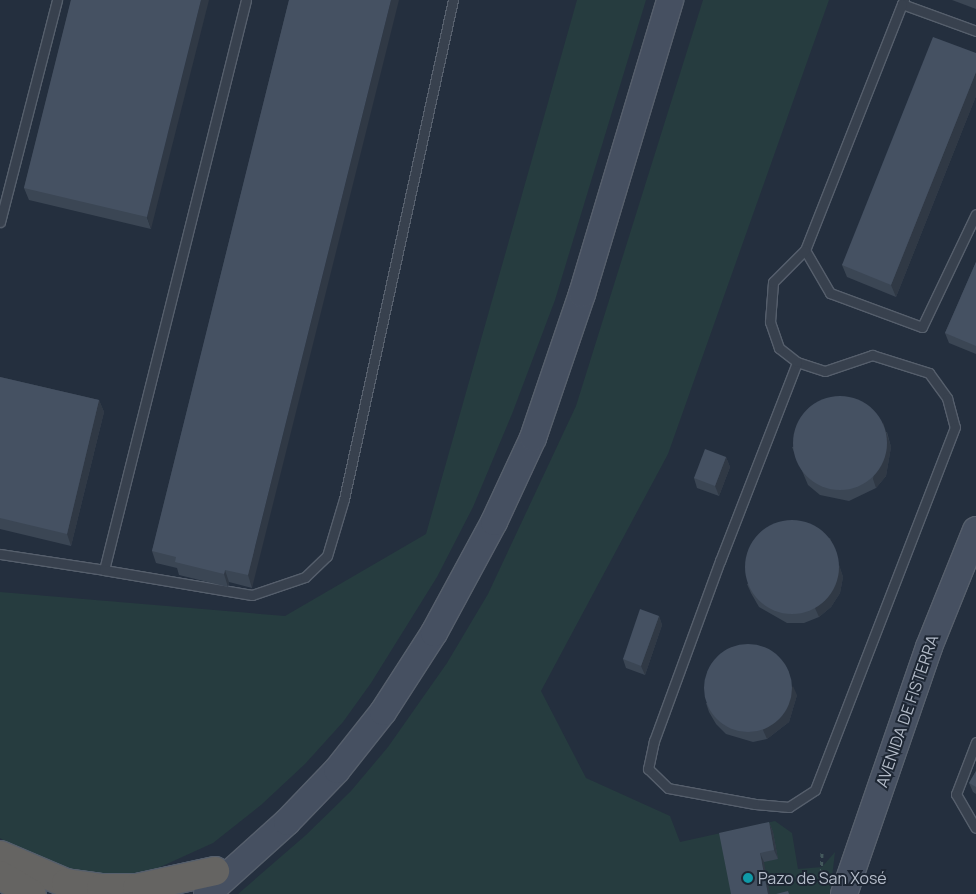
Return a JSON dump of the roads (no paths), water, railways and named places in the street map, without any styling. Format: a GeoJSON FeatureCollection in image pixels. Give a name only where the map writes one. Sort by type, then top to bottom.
{"type":"FeatureCollection","features":[{"type":"Feature","properties":{"kind":"highway"},"geometry":{"type":"LineString","coordinates":[[0,855],[66,884],[101,888],[137,888],[211,883]]}},
{"type":"Feature","properties":{"kind":"highway"},"geometry":{"type":"LineString","coordinates":[[0,876],[32,894]]}},
{"type":"Feature","properties":{"kind":"main road"},"geometry":{"type":"LineString","coordinates":[[166,894],[211,883],[287,822],[337,770],[383,712],[434,633],[494,522],[532,438],[582,294],[670,0]]}},
{"type":"Feature","properties":{"kind":"main road","name":"AVENIDA DE FISTERRA"},"geometry":{"type":"LineString","coordinates":[[832,890],[976,530]]}},
{"type":"Feature","properties":{"kind":"lane"},"geometry":{"type":"LineString","coordinates":[[0,222],[57,0]]}},
{"type":"Feature","properties":{"kind":"lane"},"geometry":{"type":"LineString","coordinates":[[104,570],[246,0]]}},
{"type":"Feature","properties":{"kind":"lane"},"geometry":{"type":"LineString","coordinates":[[0,554],[252,595],[306,577],[327,556],[346,490],[453,0]]}},
{"type":"Feature","properties":{"kind":"lane"},"geometry":{"type":"LineString","coordinates":[[797,362],[720,561],[654,741],[648,769],[668,788],[789,807],[815,790],[955,427],[947,398],[928,373],[872,356],[825,371],[797,362],[779,348],[770,322],[773,282],[805,250],[903,2],[976,31]]}},
{"type":"Feature","properties":{"kind":"lane"},"geometry":{"type":"LineString","coordinates":[[805,250],[830,293],[922,327],[976,214]]}},
{"type":"Feature","properties":{"kind":"lane"},"geometry":{"type":"LineString","coordinates":[[976,742],[956,794],[976,828]]}},
{"type":"Feature","properties":{"kind":"place","name":"Pazo de San Xosé"},"geometry":{"type":"Point","coordinates":[748,878]}}]}
